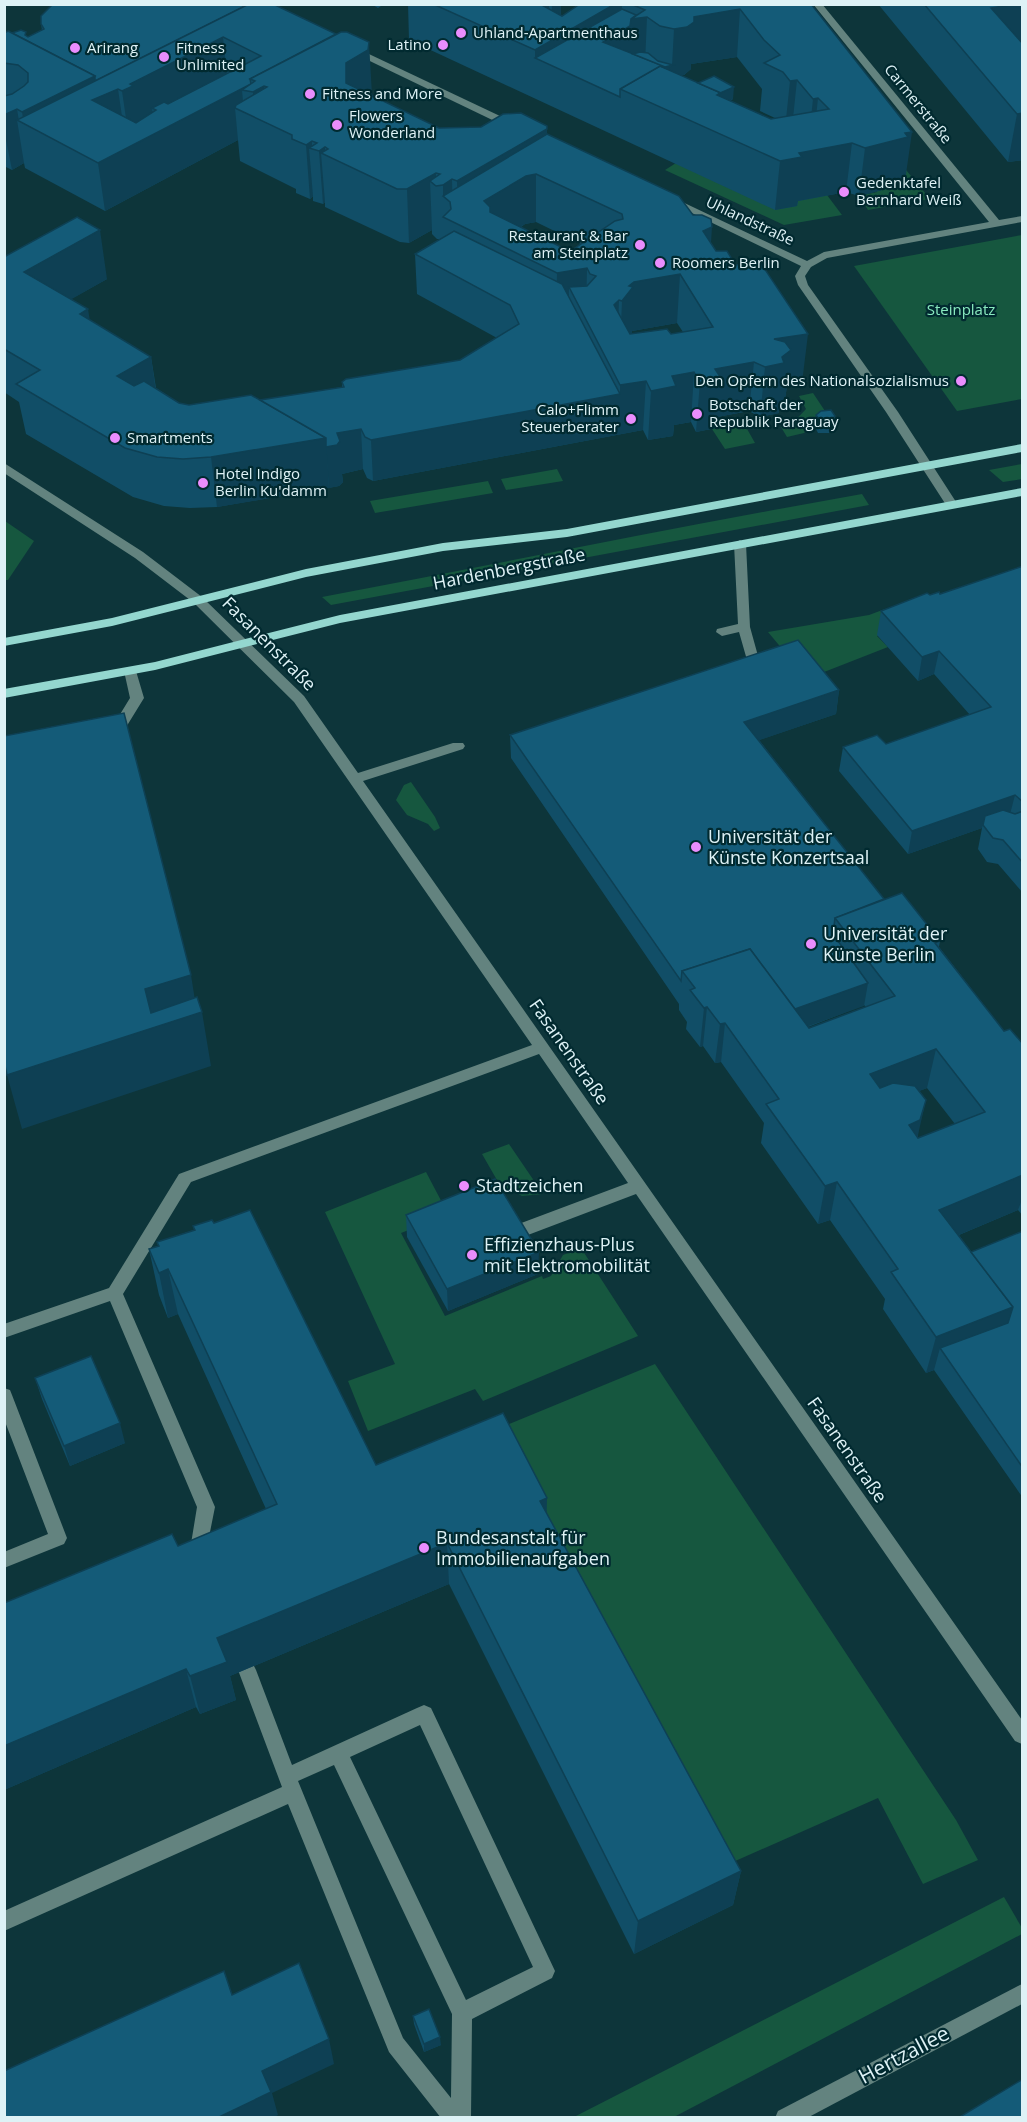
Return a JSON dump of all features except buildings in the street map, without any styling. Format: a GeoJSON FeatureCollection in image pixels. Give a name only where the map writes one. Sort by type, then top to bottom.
{"type":"FeatureCollection","features":[{"type":"Feature","properties":{"kind":"main road","name":"Hardenbergstraße"},"geometry":{"type":"LineString","coordinates":[[4,642],[112,622],[278,579],[442,547],[567,533],[1023,448]]}},
{"type":"Feature","properties":{"kind":"main road","name":"Hardenbergstraße"},"geometry":{"type":"LineString","coordinates":[[4,694],[130,671],[340,619],[1023,492]]}},
{"type":"Feature","properties":{"kind":"street","name":"Carmerstraße"},"geometry":{"type":"LineString","coordinates":[[817,4],[996,224]]}},
{"type":"Feature","properties":{"kind":"street"},"geometry":{"type":"LineString","coordinates":[[344,46],[527,133]]}},
{"type":"Feature","properties":{"kind":"street"},"geometry":{"type":"LineString","coordinates":[[374,75],[389,67]]}},
{"type":"Feature","properties":{"kind":"street","name":"Uhlandstraße"},"geometry":{"type":"LineString","coordinates":[[666,199],[807,265]]}},
{"type":"Feature","properties":{"kind":"street"},"geometry":{"type":"LineString","coordinates":[[952,505],[892,411],[802,285],[800,276],[807,265],[824,255],[1023,219]]}},
{"type":"Feature","properties":{"kind":"street","name":"Fasanenstraße"},"geometry":{"type":"LineString","coordinates":[[4,467],[139,555],[198,600],[299,699],[1023,1735]]}},
{"type":"Feature","properties":{"kind":"street"},"geometry":{"type":"LineString","coordinates":[[740,544],[744,627],[758,676]]}},
{"type":"Feature","properties":{"kind":"street"},"geometry":{"type":"LineString","coordinates":[[722,632],[744,627]]}},
{"type":"Feature","properties":{"kind":"street"},"geometry":{"type":"LineString","coordinates":[[108,746],[137,698],[130,671]]}},
{"type":"Feature","properties":{"kind":"street"},"geometry":{"type":"LineString","coordinates":[[356,779],[458,746]]}},
{"type":"Feature","properties":{"kind":"street"},"geometry":{"type":"LineString","coordinates":[[4,1331],[115,1293],[185,1178],[542,1047]]}},
{"type":"Feature","properties":{"kind":"street"},"geometry":{"type":"LineString","coordinates":[[514,1233],[639,1186]]}},
{"type":"Feature","properties":{"kind":"street"},"geometry":{"type":"LineString","coordinates":[[115,1293],[206,1507],[197,1554],[202,1573]]}},
{"type":"Feature","properties":{"kind":"street"},"geometry":{"type":"LineString","coordinates":[[4,1395],[58,1538],[4,1560]]}},
{"type":"Feature","properties":{"kind":"street"},"geometry":{"type":"LineString","coordinates":[[248,1670],[290,1785],[396,2045],[454,2118]]}},
{"type":"Feature","properties":{"kind":"street"},"geometry":{"type":"LineString","coordinates":[[4,1921],[290,1785],[338,1752],[424,1714],[545,1971],[462,2013]]}},
{"type":"Feature","properties":{"kind":"street"},"geometry":{"type":"LineString","coordinates":[[338,1752],[462,2013],[461,2118]]}},
{"type":"Feature","properties":{"kind":"street","name":"Hertzallee"},"geometry":{"type":"LineString","coordinates":[[785,2118],[1023,1994]]}},
{"type":"Feature","properties":{"kind":"green space"},"geometry":{"type":"Polygon","coordinates":[[[883,142],[930,199],[868,210],[859,196],[877,192],[883,142]]]}},
{"type":"Feature","properties":{"kind":"green space"},"geometry":{"type":"Polygon","coordinates":[[[676,163],[794,201],[827,195],[842,215],[784,225],[665,170],[676,163]]]}},
{"type":"Feature","properties":{"kind":"green space","name":"Steinplatz"},"geometry":{"type":"Polygon","coordinates":[[[1022,235],[1022,399],[957,411],[854,266],[1022,235]]]}},
{"type":"Feature","properties":{"kind":"green space"},"geometry":{"type":"Polygon","coordinates":[[[813,393],[825,411],[804,433],[787,437],[781,427],[792,424],[806,409],[799,396],[813,393]]]}},
{"type":"Feature","properties":{"kind":"green space"},"geometry":{"type":"Polygon","coordinates":[[[742,420],[755,443],[725,449],[712,429],[716,428],[715,425],[742,420]]]}},
{"type":"Feature","properties":{"kind":"green space"},"geometry":{"type":"Polygon","coordinates":[[[1022,464],[1022,479],[1003,482],[989,470],[1022,464]]]}},
{"type":"Feature","properties":{"kind":"green space"},"geometry":{"type":"Polygon","coordinates":[[[557,469],[563,481],[506,490],[501,479],[557,469]]]}},
{"type":"Feature","properties":{"kind":"green space"},"geometry":{"type":"Polygon","coordinates":[[[488,481],[493,493],[375,513],[370,501],[488,481]]]}},
{"type":"Feature","properties":{"kind":"green space"},"geometry":{"type":"Polygon","coordinates":[[[862,494],[869,505],[331,605],[322,597],[659,532],[862,494]]]}},
{"type":"Feature","properties":{"kind":"green space"},"geometry":{"type":"Polygon","coordinates":[[[5,521],[34,541],[8,580],[5,580],[5,521]]]}},
{"type":"Feature","properties":{"kind":"green space"},"geometry":{"type":"Polygon","coordinates":[[[885,609],[901,625],[877,636],[888,647],[819,674],[799,669],[768,632],[869,615],[885,609]]]}},
{"type":"Feature","properties":{"kind":"green space"},"geometry":{"type":"Polygon","coordinates":[[[411,782],[440,828],[434,831],[428,824],[407,815],[396,800],[404,785],[411,782]]]}},
{"type":"Feature","properties":{"kind":"green space"},"geometry":{"type":"Polygon","coordinates":[[[509,1144],[543,1194],[522,1196],[511,1190],[401,1233],[445,1316],[542,1276],[543,1279],[551,1276],[563,1255],[581,1248],[638,1336],[483,1401],[475,1389],[368,1431],[348,1381],[395,1364],[325,1212],[426,1172],[446,1210],[501,1187],[482,1154],[509,1144]]]}},
{"type":"Feature","properties":{"kind":"green space"},"geometry":{"type":"Polygon","coordinates":[[[655,1364],[956,1820],[978,1860],[923,1884],[878,1798],[715,1870],[492,1431],[655,1364]]]}},
{"type":"Feature","properties":{"kind":"green space"},"geometry":{"type":"Polygon","coordinates":[[[1004,1897],[1022,1928],[1022,1934],[674,2117],[574,2117],[1004,1897]]]}},
{"type":"Feature","properties":{"kind":"place","name":"Uhland-Apartmenthaus"},"geometry":{"type":"Point","coordinates":[461,33]}},
{"type":"Feature","properties":{"kind":"place","name":"Latino"},"geometry":{"type":"Point","coordinates":[443,45]}},
{"type":"Feature","properties":{"kind":"place","name":"Arirang"},"geometry":{"type":"Point","coordinates":[75,48]}},
{"type":"Feature","properties":{"kind":"place","name":"Fitness Unlimited"},"geometry":{"type":"Point","coordinates":[164,57]}},
{"type":"Feature","properties":{"kind":"place","name":"Fitness and More"},"geometry":{"type":"Point","coordinates":[310,94]}},
{"type":"Feature","properties":{"kind":"place","name":"Flowers Wonderland"},"geometry":{"type":"Point","coordinates":[337,125]}},
{"type":"Feature","properties":{"kind":"place","name":"Gedenktafel Bernhard Weiß"},"geometry":{"type":"Point","coordinates":[844,192]}},
{"type":"Feature","properties":{"kind":"place","name":"Restaurant & Bar am Steinplatz"},"geometry":{"type":"Point","coordinates":[640,245]}},
{"type":"Feature","properties":{"kind":"place","name":"Roomers Berlin"},"geometry":{"type":"Point","coordinates":[660,263]}},
{"type":"Feature","properties":{"kind":"place","name":"Den Opfern des Nationalsozialismus"},"geometry":{"type":"Point","coordinates":[961,381]}},
{"type":"Feature","properties":{"kind":"place","name":"Botschaft der Republik Paraguay"},"geometry":{"type":"Point","coordinates":[697,414]}},
{"type":"Feature","properties":{"kind":"place","name":"Calo+Flimm Steuerberater"},"geometry":{"type":"Point","coordinates":[631,419]}},
{"type":"Feature","properties":{"kind":"place","name":"Smartments"},"geometry":{"type":"Point","coordinates":[115,438]}},
{"type":"Feature","properties":{"kind":"place","name":"Hotel Indigo Berlin Ku'damm"},"geometry":{"type":"Point","coordinates":[203,483]}},
{"type":"Feature","properties":{"kind":"place","name":"Universität der Künste Konzertsaal"},"geometry":{"type":"Point","coordinates":[696,847]}},
{"type":"Feature","properties":{"kind":"place","name":"Universität der Künste Berlin"},"geometry":{"type":"Point","coordinates":[811,944]}},
{"type":"Feature","properties":{"kind":"place","name":"Stadtzeichen"},"geometry":{"type":"Point","coordinates":[464,1186]}},
{"type":"Feature","properties":{"kind":"place","name":"Effizienzhaus-Plus mit Elektromobilität"},"geometry":{"type":"Point","coordinates":[472,1255]}},
{"type":"Feature","properties":{"kind":"place","name":"Bundesanstalt für Immobilienaufgaben"},"geometry":{"type":"Point","coordinates":[424,1548]}}]}
